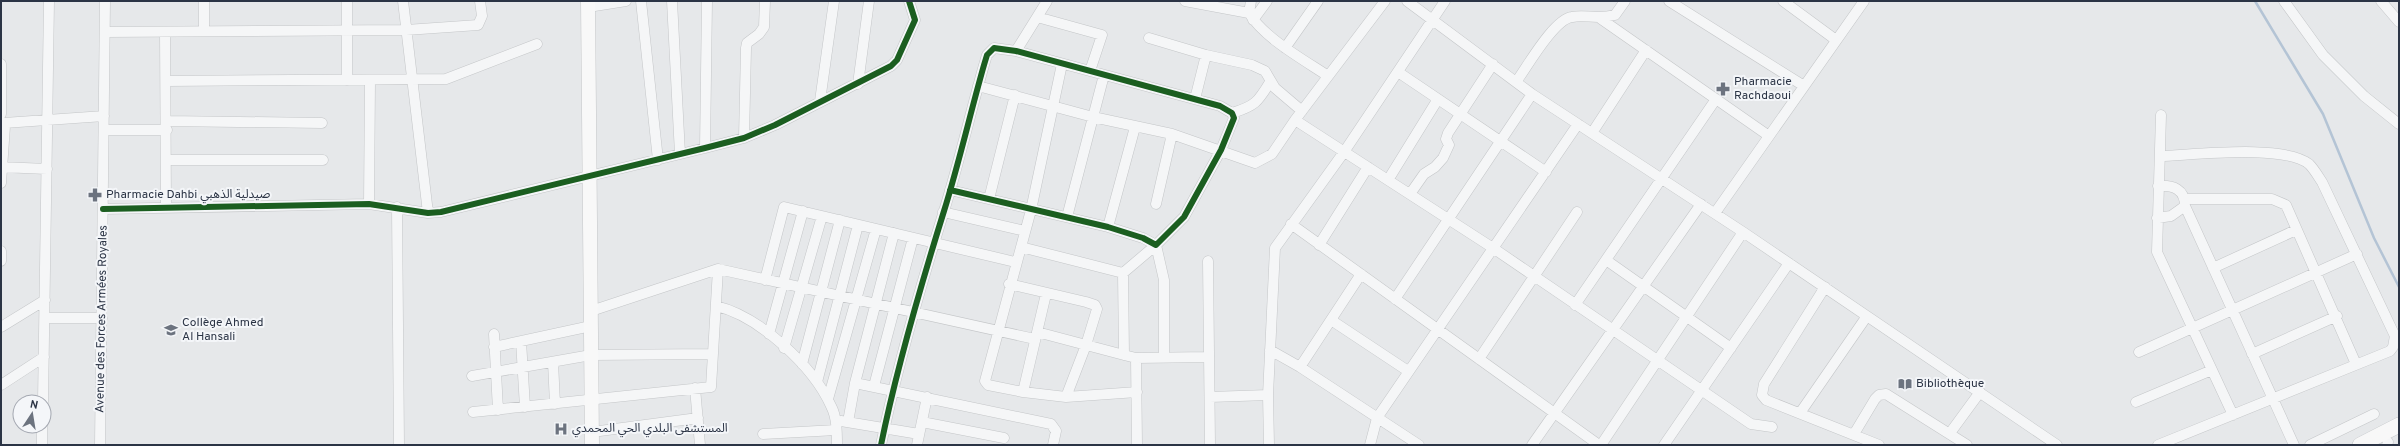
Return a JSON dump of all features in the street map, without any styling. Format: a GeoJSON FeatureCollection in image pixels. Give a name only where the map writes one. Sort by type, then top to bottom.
{"type":"FeatureCollection","features":[{"type":"Feature","properties":{"kind":"main road"},"geometry":{"type":"LineString","coordinates":[[2360,445],[2399,425]]}},
{"type":"Feature","properties":{"kind":"street"},"geometry":{"type":"LineString","coordinates":[[43,394],[49,1]]}},
{"type":"Feature","properties":{"kind":"street","name":"Avenue des Forces Armées Royales"},"geometry":{"type":"LineString","coordinates":[[100,445],[106,1]]}},
{"type":"Feature","properties":{"kind":"street"},"geometry":{"type":"LineString","coordinates":[[204,1],[204,31]]}},
{"type":"Feature","properties":{"kind":"street"},"geometry":{"type":"LineString","coordinates":[[347,80],[348,1]]}},
{"type":"Feature","properties":{"kind":"street"},"geometry":{"type":"LineString","coordinates":[[403,1],[428,213]]}},
{"type":"Feature","properties":{"kind":"street"},"geometry":{"type":"LineString","coordinates":[[105,32],[347,29],[406,30],[478,26],[482,16],[480,1]]}},
{"type":"Feature","properties":{"kind":"street"},"geometry":{"type":"LineString","coordinates":[[626,1],[588,4],[588,176],[592,438],[698,418]]}},
{"type":"Feature","properties":{"kind":"street"},"geometry":{"type":"LineString","coordinates":[[641,1],[658,160]]}},
{"type":"Feature","properties":{"kind":"street"},"geometry":{"type":"LineString","coordinates":[[672,1],[680,154]]}},
{"type":"Feature","properties":{"kind":"street"},"geometry":{"type":"LineString","coordinates":[[705,148],[707,1]]}},
{"type":"Feature","properties":{"kind":"street"},"geometry":{"type":"LineString","coordinates":[[744,138],[746,48],[747,43],[759,34],[764,27],[765,1]]}},
{"type":"Feature","properties":{"kind":"street"},"geometry":{"type":"LineString","coordinates":[[820,101],[834,1]]}},
{"type":"Feature","properties":{"kind":"street"},"geometry":{"type":"LineString","coordinates":[[858,84],[869,1]]}},
{"type":"Feature","properties":{"kind":"street"},"geometry":{"type":"LineString","coordinates":[[103,209],[369,204],[397,207],[428,213],[441,212],[744,138],[775,125],[820,101],[882,72],[897,60],[915,20],[909,1]]}},
{"type":"Feature","properties":{"kind":"street"},"geometry":{"type":"LineString","coordinates":[[1016,51],[1046,1]]}},
{"type":"Feature","properties":{"kind":"street"},"geometry":{"type":"LineString","coordinates":[[1185,1],[1251,17],[1285,48],[1328,76]]}},
{"type":"Feature","properties":{"kind":"street"},"geometry":{"type":"LineString","coordinates":[[1251,1],[1251,17]]}},
{"type":"Feature","properties":{"kind":"street"},"geometry":{"type":"LineString","coordinates":[[1251,17],[1267,1]]}},
{"type":"Feature","properties":{"kind":"street"},"geometry":{"type":"LineString","coordinates":[[1285,48],[1318,1]]}},
{"type":"Feature","properties":{"kind":"street"},"geometry":{"type":"LineString","coordinates":[[978,86],[1054,105],[1094,117],[1172,134],[1255,163],[1272,154],[1295,120],[1385,1]]}},
{"type":"Feature","properties":{"kind":"street"},"geometry":{"type":"LineString","coordinates":[[1407,1],[1532,94],[1715,213],[2057,445]]}},
{"type":"Feature","properties":{"kind":"street"},"geometry":{"type":"LineString","coordinates":[[1269,445],[1268,395],[1275,248],[1344,152],[1445,1]]}},
{"type":"Feature","properties":{"kind":"street"},"geometry":{"type":"LineString","coordinates":[[1516,82],[1558,24],[1572,16],[1601,19],[1615,16],[1625,1]]}},
{"type":"Feature","properties":{"kind":"street"},"geometry":{"type":"LineString","coordinates":[[1669,1],[1804,86]]}},
{"type":"Feature","properties":{"kind":"street"},"geometry":{"type":"LineString","coordinates":[[1783,1],[1836,40]]}},
{"type":"Feature","properties":{"kind":"street"},"geometry":{"type":"LineString","coordinates":[[1715,213],[1864,1]]}},
{"type":"Feature","properties":{"kind":"street"},"geometry":{"type":"LineString","coordinates":[[2284,1],[2323,55],[2364,96],[2399,124]]}},
{"type":"Feature","properties":{"kind":"street"},"geometry":{"type":"LineString","coordinates":[[2381,1],[2399,22]]}},
{"type":"Feature","properties":{"kind":"street"},"geometry":{"type":"LineString","coordinates":[[1037,17],[1102,35],[1090,71]]}},
{"type":"Feature","properties":{"kind":"street"},"geometry":{"type":"LineString","coordinates":[[1601,19],[1769,136]]}},
{"type":"Feature","properties":{"kind":"street"},"geometry":{"type":"LineString","coordinates":[[165,32],[167,125],[166,207]]}},
{"type":"Feature","properties":{"kind":"street"},"geometry":{"type":"LineString","coordinates":[[1149,38],[1206,55],[1252,66],[1265,71],[1270,82],[1302,111]]}},
{"type":"Feature","properties":{"kind":"street"},"geometry":{"type":"LineString","coordinates":[[166,81],[412,81],[446,79],[537,44]]}},
{"type":"Feature","properties":{"kind":"street"},"geometry":{"type":"LineString","coordinates":[[881,445],[893,391],[933,242],[950,190],[987,55],[991,50],[994,48],[1016,51],[1220,106],[1232,113],[1250,108],[1258,102],[1270,82]]}},
{"type":"Feature","properties":{"kind":"street"},"geometry":{"type":"LineString","coordinates":[[1592,133],[1646,50]]}},
{"type":"Feature","properties":{"kind":"street"},"geometry":{"type":"LineString","coordinates":[[1195,99],[1206,55]]}},
{"type":"Feature","properties":{"kind":"street"},"geometry":{"type":"LineString","coordinates":[[1,64],[1,183]]}},
{"type":"Feature","properties":{"kind":"street"},"geometry":{"type":"LineString","coordinates":[[1062,64],[1025,231],[1009,284],[986,383],[1023,392],[1066,397],[1137,392]]}},
{"type":"Feature","properties":{"kind":"street"},"geometry":{"type":"LineString","coordinates":[[1410,194],[1424,174],[1436,167],[1449,150],[1446,137],[1453,123],[1461,114],[1493,64]]}},
{"type":"Feature","properties":{"kind":"street"},"geometry":{"type":"LineString","coordinates":[[1398,72],[1546,172]]}},
{"type":"Feature","properties":{"kind":"street"},"geometry":{"type":"LineString","coordinates":[[1067,217],[1104,75]]}},
{"type":"Feature","properties":{"kind":"street"},"geometry":{"type":"LineString","coordinates":[[369,204],[370,81]]}},
{"type":"Feature","properties":{"kind":"street"},"geometry":{"type":"LineString","coordinates":[[1395,299],[1532,94]]}},
{"type":"Feature","properties":{"kind":"street"},"geometry":{"type":"LineString","coordinates":[[989,199],[1015,95]]}},
{"type":"Feature","properties":{"kind":"street"},"geometry":{"type":"LineString","coordinates":[[1388,180],[1438,99]]}},
{"type":"Feature","properties":{"kind":"street"},"geometry":{"type":"LineString","coordinates":[[1575,305],[1716,99]]}},
{"type":"Feature","properties":{"kind":"street"},"geometry":{"type":"LineString","coordinates":[[1123,273],[1156,245],[1184,217],[1221,150],[1232,123],[1232,113]]}},
{"type":"Feature","properties":{"kind":"street"},"geometry":{"type":"LineString","coordinates":[[2162,115],[2156,252],[2234,415]]}},
{"type":"Feature","properties":{"kind":"street"},"geometry":{"type":"LineString","coordinates":[[2,119],[48,119],[104,116]]}},
{"type":"Feature","properties":{"kind":"street"},"geometry":{"type":"LineString","coordinates":[[1295,120],[1493,248],[1751,424],[1772,427]]}},
{"type":"Feature","properties":{"kind":"street"},"geometry":{"type":"LineString","coordinates":[[104,130],[167,125],[322,123]]}},
{"type":"Feature","properties":{"kind":"street"},"geometry":{"type":"LineString","coordinates":[[1370,445],[1377,418],[1578,124]]}},
{"type":"Feature","properties":{"kind":"street"},"geometry":{"type":"LineString","coordinates":[[1108,227],[1135,127]]}},
{"type":"Feature","properties":{"kind":"street"},"geometry":{"type":"LineString","coordinates":[[1156,204],[1172,134]]}},
{"type":"Feature","properties":{"kind":"street"},"geometry":{"type":"LineString","coordinates":[[2158,445],[2390,351],[2393,347],[2395,336],[2322,182],[2309,165],[2296,158],[2280,154],[2235,153],[2160,156]]}},
{"type":"Feature","properties":{"kind":"street"},"geometry":{"type":"LineString","coordinates":[[167,160],[323,160]]}},
{"type":"Feature","properties":{"kind":"street"},"geometry":{"type":"LineString","coordinates":[[1,167],[47,169]]}},
{"type":"Feature","properties":{"kind":"street"},"geometry":{"type":"LineString","coordinates":[[1319,244],[1368,167]]}},
{"type":"Feature","properties":{"kind":"street"},"geometry":{"type":"LineString","coordinates":[[2158,186],[2178,188],[2294,445]]}},
{"type":"Feature","properties":{"kind":"street"},"geometry":{"type":"LineString","coordinates":[[950,190],[1030,210],[1108,227],[1143,238],[1156,245],[1164,280],[1164,357]]}},
{"type":"Feature","properties":{"kind":"street"},"geometry":{"type":"LineString","coordinates":[[2157,218],[2171,216],[2185,202],[2272,199],[2286,205],[2296,230],[2337,316],[2356,364]]}},
{"type":"Feature","properties":{"kind":"street"},"geometry":{"type":"LineString","coordinates":[[1532,445],[1701,204]]}},
{"type":"Feature","properties":{"kind":"street"},"geometry":{"type":"LineString","coordinates":[[397,207],[399,445]]}},
{"type":"Feature","properties":{"kind":"street"},"geometry":{"type":"LineString","coordinates":[[765,280],[784,207],[1016,262]]}},
{"type":"Feature","properties":{"kind":"street"},"geometry":{"type":"LineString","coordinates":[[769,334],[803,211]]}},
{"type":"Feature","properties":{"kind":"street"},"geometry":{"type":"LineString","coordinates":[[943,212],[1025,231]]}},
{"type":"Feature","properties":{"kind":"street"},"geometry":{"type":"LineString","coordinates":[[1479,359],[1578,212]]}},
{"type":"Feature","properties":{"kind":"street"},"geometry":{"type":"LineString","coordinates":[[784,348],[822,216]]}},
{"type":"Feature","properties":{"kind":"street"},"geometry":{"type":"LineString","coordinates":[[802,364],[840,220]]}},
{"type":"Feature","properties":{"kind":"street"},"geometry":{"type":"LineString","coordinates":[[1291,224],[1600,445],[1743,232]]}},
{"type":"Feature","properties":{"kind":"street"},"geometry":{"type":"LineString","coordinates":[[816,382],[858,225]]}},
{"type":"Feature","properties":{"kind":"street"},"geometry":{"type":"LineString","coordinates":[[828,400],[876,229]]}},
{"type":"Feature","properties":{"kind":"street"},"geometry":{"type":"LineString","coordinates":[[2213,268],[2296,230]]}},
{"type":"Feature","properties":{"kind":"street"},"geometry":{"type":"LineString","coordinates":[[848,422],[855,383],[894,233]]}},
{"type":"Feature","properties":{"kind":"street"},"geometry":{"type":"LineString","coordinates":[[874,386],[913,238]]}},
{"type":"Feature","properties":{"kind":"street"},"geometry":{"type":"LineString","coordinates":[[1020,247],[1123,273]]}},
{"type":"Feature","properties":{"kind":"street"},"geometry":{"type":"LineString","coordinates":[[1,251],[1,261]]}},
{"type":"Feature","properties":{"kind":"street"},"geometry":{"type":"LineString","coordinates":[[2139,352],[2357,254]]}},
{"type":"Feature","properties":{"kind":"street"},"geometry":{"type":"LineString","coordinates":[[1606,260],[1731,348]]}},
{"type":"Feature","properties":{"kind":"street"},"geometry":{"type":"LineString","coordinates":[[1203,445],[1210,445],[1208,261]]}},
{"type":"Feature","properties":{"kind":"street"},"geometry":{"type":"LineString","coordinates":[[1664,445],[1789,263]]}},
{"type":"Feature","properties":{"kind":"street"},"geometry":{"type":"LineString","coordinates":[[591,311],[718,269],[997,331],[1036,335],[1086,345],[1136,358],[1209,357]]}},
{"type":"Feature","properties":{"kind":"street"},"geometry":{"type":"LineString","coordinates":[[474,412],[711,387],[718,269]]}},
{"type":"Feature","properties":{"kind":"street"},"geometry":{"type":"LineString","coordinates":[[1123,273],[1124,355]]}},
{"type":"Feature","properties":{"kind":"street"},"geometry":{"type":"LineString","coordinates":[[1300,367],[1361,274]]}},
{"type":"Feature","properties":{"kind":"street"},"geometry":{"type":"LineString","coordinates":[[1009,284],[1095,305],[1097,314],[1066,397]]}},
{"type":"Feature","properties":{"kind":"street"},"geometry":{"type":"LineString","coordinates":[[1825,287],[1762,390],[1766,400],[1879,445]]}},
{"type":"Feature","properties":{"kind":"street"},"geometry":{"type":"LineString","coordinates":[[1023,392],[1046,294]]}},
{"type":"Feature","properties":{"kind":"street"},"geometry":{"type":"LineString","coordinates":[[1,328],[45,300]]}},
{"type":"Feature","properties":{"kind":"street"},"geometry":{"type":"LineString","coordinates":[[716,306],[735,312],[769,334],[802,364],[828,400],[835,425],[837,445]]}},
{"type":"Feature","properties":{"kind":"street"},"geometry":{"type":"LineString","coordinates":[[1800,414],[1867,316]]}},
{"type":"Feature","properties":{"kind":"street"},"geometry":{"type":"LineString","coordinates":[[2252,354],[2337,316]]}},
{"type":"Feature","properties":{"kind":"street"},"geometry":{"type":"LineString","coordinates":[[45,318],[102,318]]}},
{"type":"Feature","properties":{"kind":"street"},"geometry":{"type":"LineString","coordinates":[[1331,320],[1408,371]]}},
{"type":"Feature","properties":{"kind":"street"},"geometry":{"type":"LineString","coordinates":[[494,347],[591,326]]}},
{"type":"Feature","properties":{"kind":"street"},"geometry":{"type":"LineString","coordinates":[[494,334],[498,410]]}},
{"type":"Feature","properties":{"kind":"street"},"geometry":{"type":"LineString","coordinates":[[521,341],[525,407]]}},
{"type":"Feature","properties":{"kind":"street"},"geometry":{"type":"LineString","coordinates":[[1270,350],[1300,367],[1419,445]]}},
{"type":"Feature","properties":{"kind":"street"},"geometry":{"type":"LineString","coordinates":[[472,376],[591,355],[713,354]]}},
{"type":"Feature","properties":{"kind":"street"},"geometry":{"type":"LineString","coordinates":[[1,386],[44,358]]}},
{"type":"Feature","properties":{"kind":"street"},"geometry":{"type":"LineString","coordinates":[[1136,358],[1137,445]]}},
{"type":"Feature","properties":{"kind":"street"},"geometry":{"type":"LineString","coordinates":[[553,362],[555,404]]}},
{"type":"Feature","properties":{"kind":"street"},"geometry":{"type":"LineString","coordinates":[[2136,402],[2212,370]]}},
{"type":"Feature","properties":{"kind":"street"},"geometry":{"type":"LineString","coordinates":[[855,383],[1051,424],[1056,431],[1053,445]]}},
{"type":"Feature","properties":{"kind":"street"},"geometry":{"type":"LineString","coordinates":[[695,388],[700,445]]}},
{"type":"Feature","properties":{"kind":"street"},"geometry":{"type":"LineString","coordinates":[[1950,433],[1980,392]]}},
{"type":"Feature","properties":{"kind":"street"},"geometry":{"type":"LineString","coordinates":[[1854,434],[1875,399],[1880,395],[1886,394],[1967,445]]}},
{"type":"Feature","properties":{"kind":"street"},"geometry":{"type":"LineString","coordinates":[[1210,397],[1268,395]]}},
{"type":"Feature","properties":{"kind":"street"},"geometry":{"type":"LineString","coordinates":[[917,445],[927,397]]}},
{"type":"Feature","properties":{"kind":"street"},"geometry":{"type":"LineString","coordinates":[[2310,445],[2374,414]]}},
{"type":"Feature","properties":{"kind":"street"},"geometry":{"type":"LineString","coordinates":[[763,434],[848,422],[919,434]]}},
{"type":"Feature","properties":{"kind":"street"},"geometry":{"type":"LineString","coordinates":[[922,422],[1004,438]]}},
{"type":"Feature","properties":{"kind":"street"},"geometry":{"type":"LineString","coordinates":[[42,434],[42,445]]}},
{"type":"Feature","properties":{"kind":"waterway"},"geometry":{"type":"LineString","coordinates":[[2255,1],[2323,114],[2374,238],[2399,287]]}},
{"type":"Feature","properties":{"kind":"cycle path"},"geometry":{"type":"LineString","coordinates":[[103,209],[369,204],[428,213],[441,212],[744,138],[775,125],[891,66],[897,60],[915,20],[909,1]]}},
{"type":"Feature","properties":{"kind":"cycle path"},"geometry":{"type":"LineString","coordinates":[[881,445],[894,386],[926,269],[949,193],[955,175],[984,65],[987,55],[994,48],[1016,51],[1220,106],[1232,113],[1234,118],[1221,150],[1184,217],[1156,245],[1143,238],[1108,227],[950,190]]}},
{"type":"Feature","properties":{"kind":"place","name":"Pharmacie Rachdaoui"},"geometry":{"type":"Point","coordinates":[1723,89]}},
{"type":"Feature","properties":{"kind":"place","name":"Pharmacie Dahbi صيدلية الذهبي"},"geometry":{"type":"Point","coordinates":[95,195]}},
{"type":"Feature","properties":{"kind":"place","name":"Collège Ahmed Al Hansali"},"geometry":{"type":"Point","coordinates":[171,330]}},
{"type":"Feature","properties":{"kind":"place","name":"Bibliothèque"},"geometry":{"type":"Point","coordinates":[1905,384]}},
{"type":"Feature","properties":{"kind":"place","name":"المستشفى البلدي الحي المحمدي"},"geometry":{"type":"Point","coordinates":[561,429]}}]}
